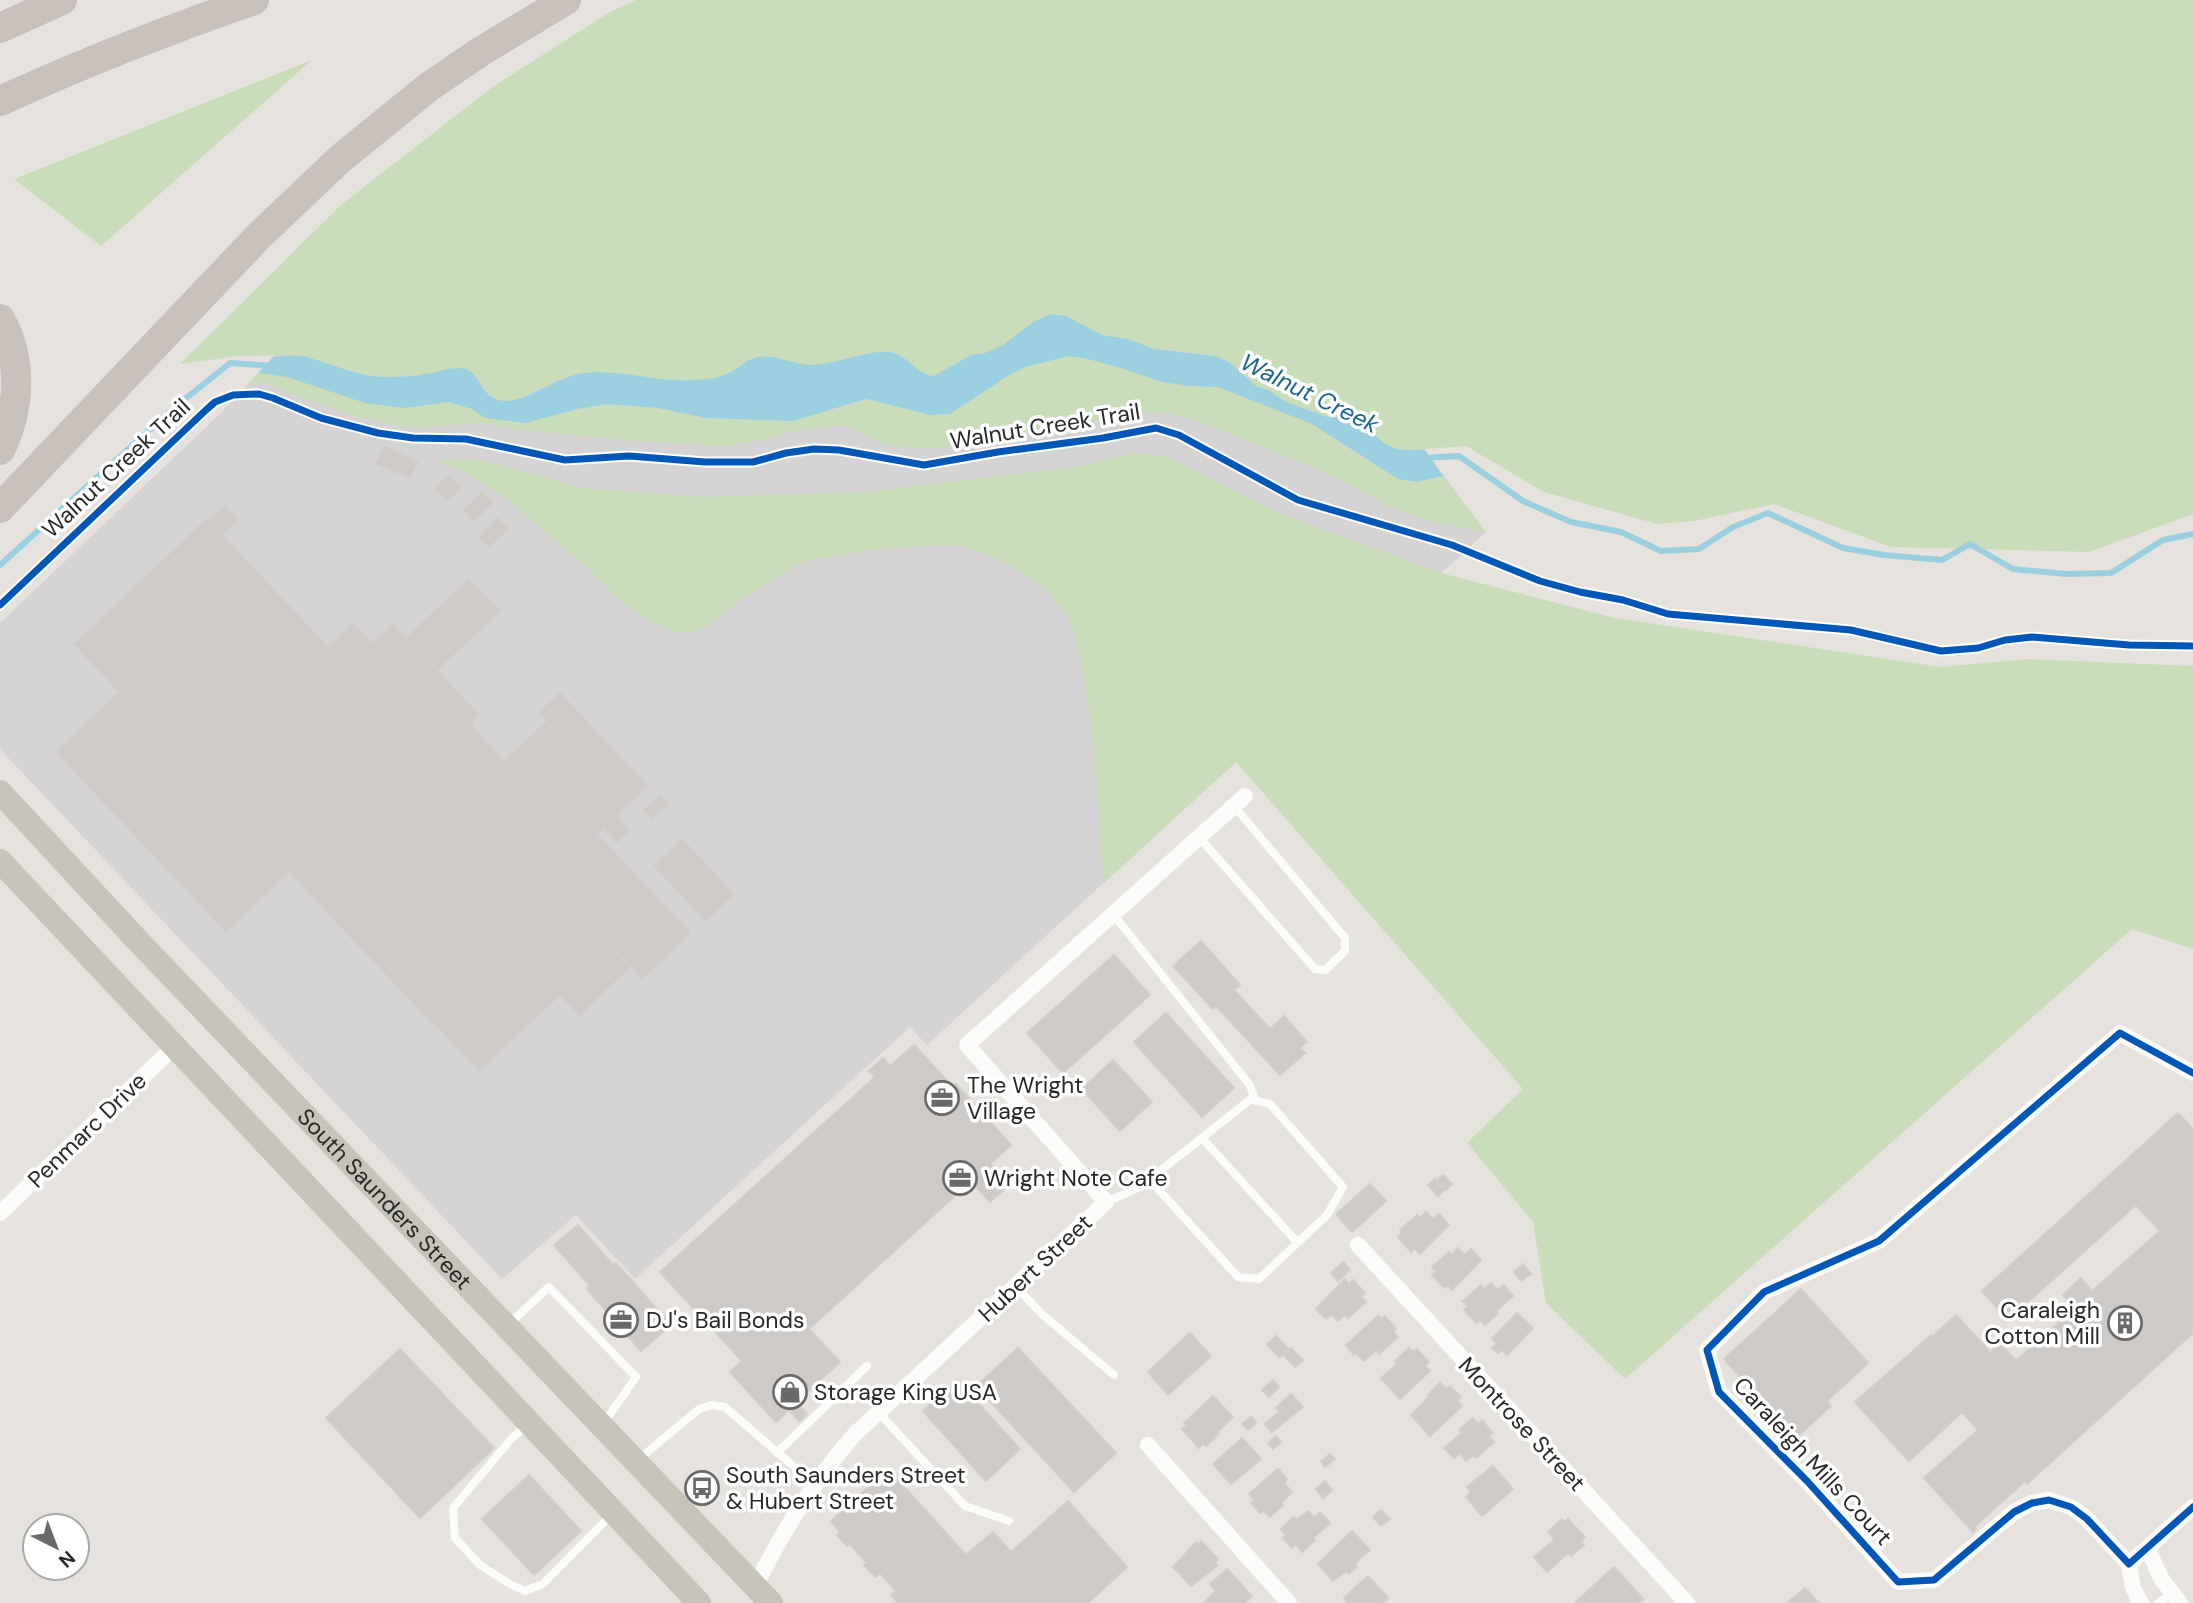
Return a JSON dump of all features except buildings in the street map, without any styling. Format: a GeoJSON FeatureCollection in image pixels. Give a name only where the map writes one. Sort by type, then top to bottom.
{"type":"FeatureCollection","features":[{"type":"Feature","properties":{"kind":"highway"},"geometry":{"type":"LineString","coordinates":[[0,28],[62,0]]}},
{"type":"Feature","properties":{"kind":"highway"},"geometry":{"type":"LineString","coordinates":[[0,101],[87,62],[254,0]]}},
{"type":"Feature","properties":{"kind":"highway"},"geometry":{"type":"LineString","coordinates":[[0,508],[258,237],[333,166],[430,86],[480,51],[566,0]]}},
{"type":"Feature","properties":{"kind":"highway"},"geometry":{"type":"LineString","coordinates":[[0,319],[15,363],[17,378],[14,407],[0,450]]}},
{"type":"Feature","properties":{"kind":"main road","name":"South Saunders Street"},"geometry":{"type":"LineString","coordinates":[[0,792],[138,942],[763,1595]]}},
{"type":"Feature","properties":{"kind":"main road"},"geometry":{"type":"LineString","coordinates":[[0,860],[699,1603]]}},
{"type":"Feature","properties":{"kind":"street","name":"Hubert Street"},"geometry":{"type":"LineString","coordinates":[[763,1595],[773,1549],[836,1456],[1106,1202],[967,1045],[1240,801]]}},
{"type":"Feature","properties":{"kind":"street","name":"Caraleigh Mills Court"},"geometry":{"type":"LineString","coordinates":[[2141,1603],[2133,1588],[2129,1564],[2087,1519],[2071,1507],[2049,1500],[2032,1503],[2014,1512],[1934,1580],[1898,1582],[1807,1481],[1718,1392],[1707,1350],[1764,1292],[1879,1241],[2120,1033],[2193,1073]]}},
{"type":"Feature","properties":{"kind":"street","name":"Penmarc Drive"},"geometry":{"type":"LineString","coordinates":[[0,1213],[174,1047]]}},
{"type":"Feature","properties":{"kind":"street","name":"Montrose Street"},"geometry":{"type":"LineString","coordinates":[[1358,1245],[1686,1603]]}},
{"type":"Feature","properties":{"kind":"street"},"geometry":{"type":"LineString","coordinates":[[1148,1445],[1289,1603]]}},
{"type":"Feature","properties":{"kind":"street"},"geometry":{"type":"LineString","coordinates":[[2129,1564],[2193,1507]]}},
{"type":"Feature","properties":{"kind":"street"},"geometry":{"type":"LineString","coordinates":[[2148,1549],[2161,1578],[2176,1598]]}},
{"type":"Feature","properties":{"kind":"lane"},"geometry":{"type":"LineString","coordinates":[[1199,837],[1315,969],[1325,970],[1345,951],[1345,938],[1240,801]]}},
{"type":"Feature","properties":{"kind":"lane"},"geometry":{"type":"LineString","coordinates":[[1113,914],[1240,1073],[1256,1101]]}},
{"type":"Feature","properties":{"kind":"lane"},"geometry":{"type":"LineString","coordinates":[[1106,1202],[1140,1188],[1251,1099],[1270,1104],[1343,1187],[1327,1215],[1259,1279],[1238,1277],[1150,1180]]}},
{"type":"Feature","properties":{"kind":"lane"},"geometry":{"type":"LineString","coordinates":[[1202,1138],[1297,1242]]}},
{"type":"Feature","properties":{"kind":"lane"},"geometry":{"type":"LineString","coordinates":[[1016,1286],[1043,1315],[1114,1375]]}},
{"type":"Feature","properties":{"kind":"lane"},"geometry":{"type":"LineString","coordinates":[[507,1326],[548,1287],[636,1377],[602,1426]]}},
{"type":"Feature","properties":{"kind":"lane"},"geometry":{"type":"LineString","coordinates":[[778,1453],[867,1366]]}},
{"type":"Feature","properties":{"kind":"lane"},"geometry":{"type":"LineString","coordinates":[[636,1461],[699,1409],[712,1405],[725,1407],[815,1485]]}},
{"type":"Feature","properties":{"kind":"lane"},"geometry":{"type":"LineString","coordinates":[[879,1413],[965,1506],[1009,1521]]}},
{"type":"Feature","properties":{"kind":"lane"},"geometry":{"type":"LineString","coordinates":[[529,1423],[513,1437],[453,1508],[455,1538],[463,1547],[480,1565],[525,1591],[543,1584],[613,1513]]}},
{"type":"Feature","properties":{"kind":"lane"},"geometry":{"type":"LineString","coordinates":[[2158,1603],[2176,1598]]}},
{"type":"Feature","properties":{"kind":"shaded area"},"geometry":{"type":"Polygon","coordinates":[[[1090,0],[1486,532],[927,1045],[910,1027],[635,1279],[576,1215],[502,1279],[0,749],[0,623],[223,411],[368,254],[1090,0]]]}},
{"type":"Feature","properties":{"kind":"green space"},"geometry":{"type":"Polygon","coordinates":[[[636,0],[2193,0],[2193,514],[2089,552],[1891,547],[1774,504],[1694,521],[1657,524],[1544,492],[1466,446],[1398,451],[1344,416],[1330,418],[1286,402],[1270,391],[1256,386],[1229,362],[1204,354],[1154,349],[1128,339],[1102,335],[1066,316],[1050,314],[1033,322],[1003,345],[985,353],[971,355],[934,376],[870,354],[814,365],[761,356],[748,359],[731,372],[715,378],[652,379],[616,372],[563,377],[512,401],[496,400],[485,392],[472,372],[456,368],[422,375],[384,377],[365,375],[292,355],[238,356],[180,364],[342,204],[494,86],[610,12],[636,0]]]}},
{"type":"Feature","properties":{"kind":"green space"},"geometry":{"type":"Polygon","coordinates":[[[312,60],[101,246],[14,179],[312,60]]]}},
{"type":"Feature","properties":{"kind":"green space"},"geometry":{"type":"Polygon","coordinates":[[[1069,356],[1121,368],[1162,382],[1218,387],[1312,424],[1367,461],[1417,482],[1443,476],[1486,532],[1430,522],[1388,506],[1319,470],[1197,421],[1160,411],[996,441],[930,449],[888,446],[844,425],[798,430],[764,440],[721,446],[633,441],[479,423],[413,428],[352,416],[264,383],[250,382],[258,373],[287,377],[405,408],[448,402],[472,409],[485,418],[607,404],[658,408],[706,418],[747,418],[828,412],[866,399],[930,415],[950,414],[1025,367],[1069,356]]]}},
{"type":"Feature","properties":{"kind":"green space"},"geometry":{"type":"Polygon","coordinates":[[[1136,453],[1168,457],[1276,512],[1441,573],[1615,618],[1941,667],[2028,659],[2193,666],[2193,949],[2132,929],[1625,1379],[1546,1303],[1533,1222],[1467,1143],[1523,1089],[1236,762],[1104,883],[1094,746],[1081,656],[1069,618],[1043,586],[1004,562],[960,545],[879,549],[804,561],[738,602],[705,628],[691,633],[675,632],[648,620],[620,601],[583,564],[508,500],[468,474],[441,463],[443,459],[481,460],[584,488],[701,497],[864,492],[1076,467],[1136,453]]]}},
{"type":"Feature","properties":{"kind":"water"},"geometry":{"type":"Polygon","coordinates":[[[1050,314],[1066,316],[1102,335],[1128,339],[1154,349],[1215,356],[1229,362],[1256,386],[1270,391],[1286,402],[1330,418],[1344,416],[1359,420],[1381,441],[1394,448],[1424,449],[1443,476],[1417,482],[1398,479],[1312,424],[1218,387],[1162,382],[1121,368],[1069,356],[1025,367],[950,414],[930,415],[866,399],[793,421],[706,418],[658,408],[607,404],[526,423],[485,418],[472,409],[448,402],[405,408],[365,403],[287,377],[258,373],[273,357],[292,356],[382,377],[414,376],[461,368],[471,371],[490,396],[505,401],[523,397],[563,379],[584,373],[700,380],[722,376],[750,359],[764,356],[810,365],[889,352],[901,356],[922,372],[934,376],[971,355],[985,353],[1003,345],[1033,322],[1050,314]]]}},
{"type":"Feature","properties":{"kind":"waterway","name":"Walnut Creek"},"geometry":{"type":"LineString","coordinates":[[0,565],[175,407],[230,363],[272,366]]}},
{"type":"Feature","properties":{"kind":"waterway","name":"Walnut Creek"},"geometry":{"type":"LineString","coordinates":[[1422,458],[1459,456],[1523,501],[1571,522],[1621,532],[1661,551],[1699,549],[1733,527],[1768,513],[1843,548],[1942,560],[1970,544],[2013,569],[2066,574],[2111,573],[2163,540],[2193,534]]}},
{"type":"Feature","properties":{"kind":"cycle path","name":"Walnut Creek Trail"},"geometry":{"type":"LineString","coordinates":[[0,605],[215,402],[233,395],[259,394],[321,418],[378,433],[413,438],[466,439],[565,460],[629,456],[705,462],[753,462],[814,449],[839,450],[924,465],[1156,428],[1179,435],[1298,500],[1452,545],[1540,581],[1623,600],[1668,614],[1851,630],[1941,651],[1978,648],[2005,640],[2032,637],[2129,645],[2193,646]]}},
{"type":"Feature","properties":{"kind":"cycle path"},"geometry":{"type":"LineString","coordinates":[[2193,1073],[2120,1033],[1879,1241],[1764,1292],[1707,1350],[1719,1392],[1807,1481],[1898,1582],[1934,1580],[2014,1512],[2032,1503],[2049,1500],[2071,1507],[2087,1519],[2129,1564],[2193,1507]]}},
{"type":"Feature","properties":{"kind":"place","name":"The Wright Village"},"geometry":{"type":"Point","coordinates":[942,1098]}},
{"type":"Feature","properties":{"kind":"place","name":"Wright Note Cafe"},"geometry":{"type":"Point","coordinates":[960,1178]}},
{"type":"Feature","properties":{"kind":"place","name":"DJ's Bail Bonds"},"geometry":{"type":"Point","coordinates":[621,1320]}},
{"type":"Feature","properties":{"kind":"place","name":"Caraleigh Cotton Mill"},"geometry":{"type":"Point","coordinates":[2125,1323]}},
{"type":"Feature","properties":{"kind":"place","name":"Storage King USA"},"geometry":{"type":"Point","coordinates":[790,1392]}},
{"type":"Feature","properties":{"kind":"place","name":"South Saunders Street & Hubert Street"},"geometry":{"type":"Point","coordinates":[702,1488]}}]}
